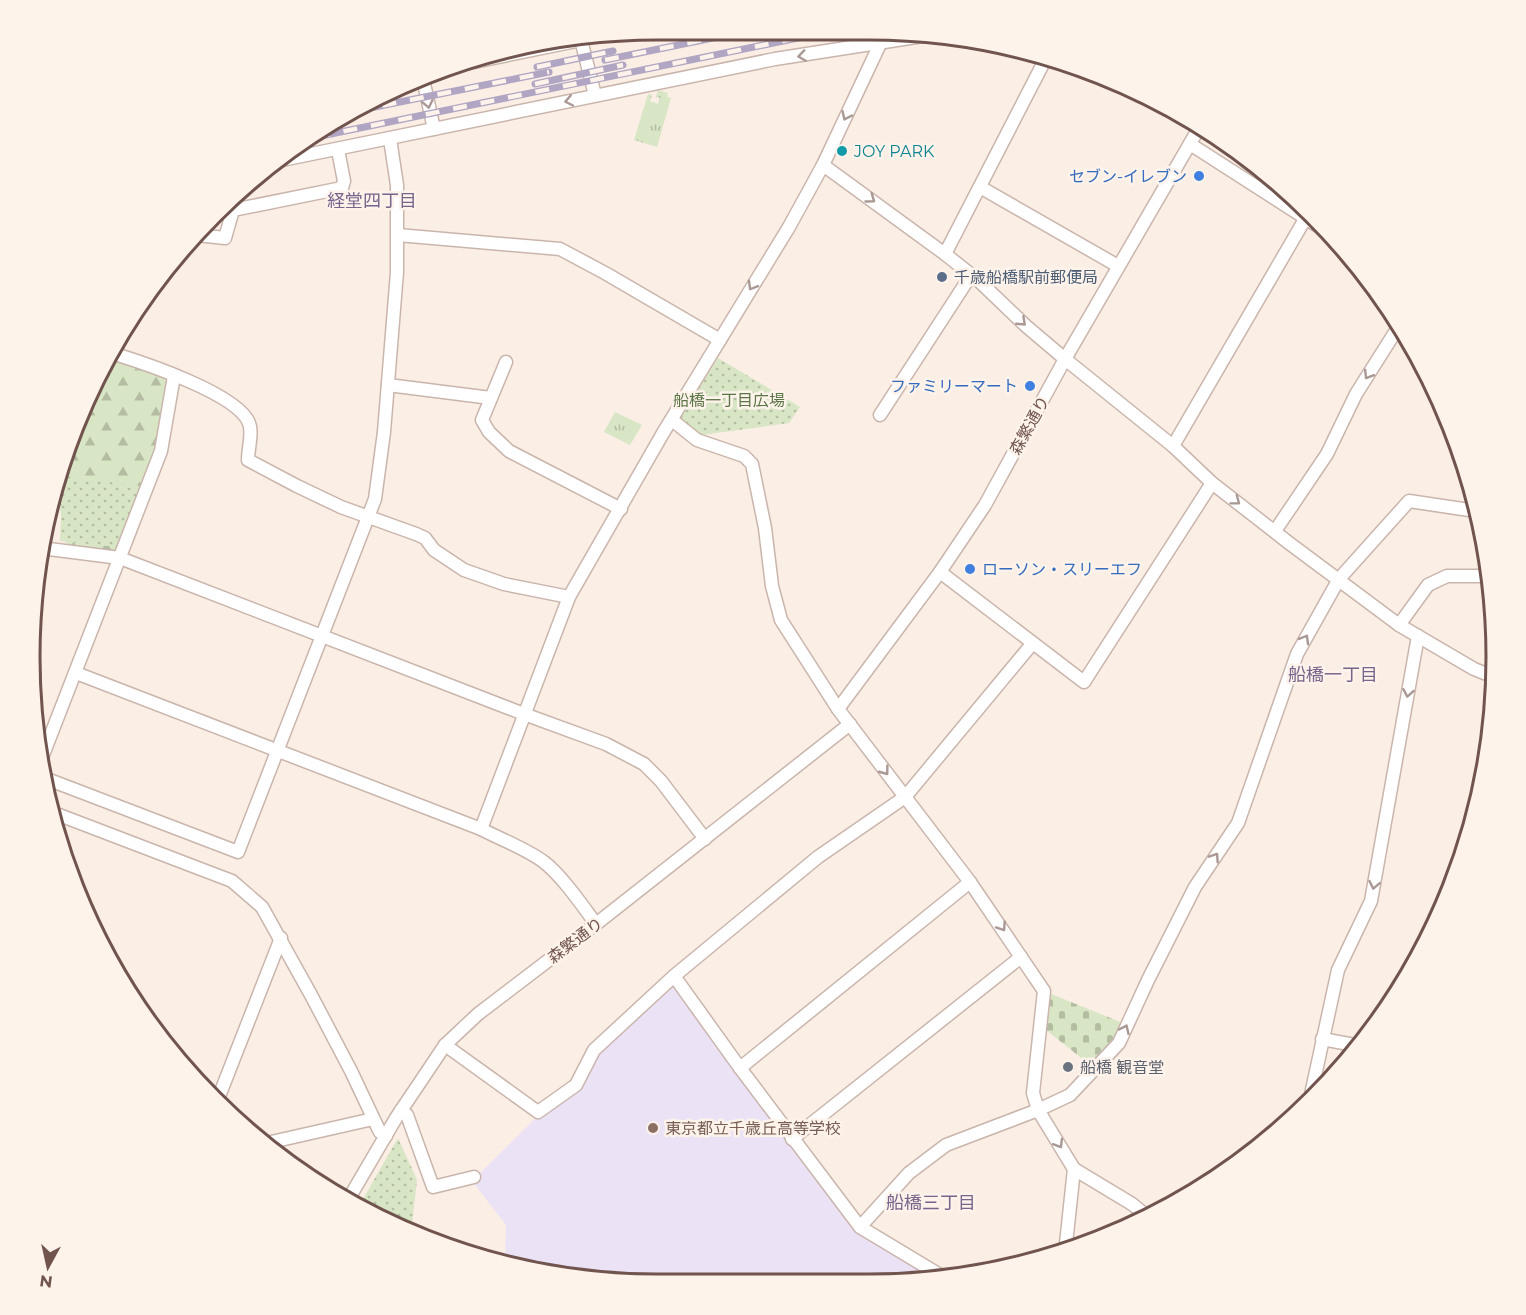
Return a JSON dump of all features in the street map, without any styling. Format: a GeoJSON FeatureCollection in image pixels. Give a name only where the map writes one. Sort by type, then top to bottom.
{"type":"FeatureCollection","features":[{"type":"Feature","properties":{"kind":"street"},"geometry":{"type":"LineString","coordinates":[[297,157],[595,95],[874,40]]}},
{"type":"Feature","properties":{"kind":"street"},"geometry":{"type":"LineString","coordinates":[[481,829],[569,597],[672,420],[789,227],[823,165],[880,41]]}},
{"type":"Feature","properties":{"kind":"street"},"geometry":{"type":"LineString","coordinates":[[582,45],[595,95]]}},
{"type":"Feature","properties":{"kind":"street"},"geometry":{"type":"LineString","coordinates":[[945,254],[1042,66]]}},
{"type":"Feature","properties":{"kind":"street"},"geometry":{"type":"LineString","coordinates":[[424,86],[434,129]]}},
{"type":"Feature","properties":{"kind":"street","name":"森繁通り"},"geometry":{"type":"LineString","coordinates":[[838,708],[940,572],[985,505],[1065,359],[1195,134]]}},
{"type":"Feature","properties":{"kind":"street"},"geometry":{"type":"LineString","coordinates":[[53,781],[238,852],[375,499],[388,385],[397,272],[397,185],[390,139]]}},
{"type":"Feature","properties":{"kind":"street"},"geometry":{"type":"LineString","coordinates":[[1190,144],[1280,199]]}},
{"type":"Feature","properties":{"kind":"street"},"geometry":{"type":"LineString","coordinates":[[233,210],[342,188],[344,181],[338,150]]}},
{"type":"Feature","properties":{"kind":"street"},"geometry":{"type":"LineString","coordinates":[[823,165],[945,254],[1065,359],[1173,446],[1212,483],[1399,624],[1485,673]]}},
{"type":"Feature","properties":{"kind":"street"},"geometry":{"type":"LineString","coordinates":[[980,187],[1118,266]]}},
{"type":"Feature","properties":{"kind":"street"},"geometry":{"type":"LineString","coordinates":[[207,237],[225,238],[233,210]]}},
{"type":"Feature","properties":{"kind":"street"},"geometry":{"type":"LineString","coordinates":[[1173,446],[1304,220]]}},
{"type":"Feature","properties":{"kind":"street"},"geometry":{"type":"LineString","coordinates":[[398,235],[560,249],[720,340]]}},
{"type":"Feature","properties":{"kind":"street"},"geometry":{"type":"LineString","coordinates":[[880,415],[970,275]]}},
{"type":"Feature","properties":{"kind":"street"},"geometry":{"type":"LineString","coordinates":[[1275,531],[1327,454],[1356,394],[1394,334]]}},
{"type":"Feature","properties":{"kind":"street"},"geometry":{"type":"LineString","coordinates":[[120,355],[164,369],[223,399],[242,412],[250,424],[248,460],[297,486],[367,517],[425,538],[434,550],[464,570],[504,584],[569,597]]}},
{"type":"Feature","properties":{"kind":"street"},"geometry":{"type":"LineString","coordinates":[[506,362],[482,420],[489,432],[509,451],[621,509]]}},
{"type":"Feature","properties":{"kind":"street"},"geometry":{"type":"LineString","coordinates":[[47,745],[161,451],[174,376]]}},
{"type":"Feature","properties":{"kind":"street"},"geometry":{"type":"LineString","coordinates":[[388,385],[491,398]]}},
{"type":"Feature","properties":{"kind":"street"},"geometry":{"type":"LineString","coordinates":[[672,420],[697,440],[744,456],[752,464],[765,528],[772,586],[781,620],[838,708],[970,882],[1044,991],[1033,1093],[1038,1110],[1074,1169],[1141,1211]]}},
{"type":"Feature","properties":{"kind":"street"},"geometry":{"type":"LineString","coordinates":[[940,572],[1084,682],[1212,483]]}},
{"type":"Feature","properties":{"kind":"street"},"geometry":{"type":"LineString","coordinates":[[860,1227],[909,1173],[946,1145],[1038,1110],[1070,1095],[1119,1043],[1195,886],[1238,824],[1297,654],[1340,579],[1410,501],[1467,510]]}},
{"type":"Feature","properties":{"kind":"street"},"geometry":{"type":"LineString","coordinates":[[50,549],[120,558],[606,744],[644,764],[661,781],[705,839]]}},
{"type":"Feature","properties":{"kind":"street"},"geometry":{"type":"LineString","coordinates":[[1399,624],[1428,585],[1447,576],[1480,576]]}},
{"type":"Feature","properties":{"kind":"street"},"geometry":{"type":"LineString","coordinates":[[1313,1085],[1338,970],[1371,901],[1418,636]]}},
{"type":"Feature","properties":{"kind":"street"},"geometry":{"type":"LineString","coordinates":[[446,1045],[538,1112],[576,1084],[594,1050],[674,975],[818,857],[905,796],[1032,644]]}},
{"type":"Feature","properties":{"kind":"street"},"geometry":{"type":"LineString","coordinates":[[75,673],[481,829],[545,863],[596,924]]}},
{"type":"Feature","properties":{"kind":"street","name":"森繁通り"},"geometry":{"type":"LineString","coordinates":[[352,1194],[401,1110],[446,1045],[478,1014],[850,724]]}},
{"type":"Feature","properties":{"kind":"street"},"geometry":{"type":"LineString","coordinates":[[62,816],[232,881],[262,907],[281,938],[351,1071],[380,1132],[386,1136]]}},
{"type":"Feature","properties":{"kind":"street"},"geometry":{"type":"LineString","coordinates":[[740,1068],[970,882]]}},
{"type":"Feature","properties":{"kind":"street"},"geometry":{"type":"LineString","coordinates":[[220,1093],[281,938]]}},
{"type":"Feature","properties":{"kind":"street"},"geometry":{"type":"LineString","coordinates":[[792,1138],[1021,957]]}},
{"type":"Feature","properties":{"kind":"street"},"geometry":{"type":"LineString","coordinates":[[674,975],[740,1068],[860,1227],[932,1271]]}},
{"type":"Feature","properties":{"kind":"street"},"geometry":{"type":"LineString","coordinates":[[1322,1039],[1349,1044]]}},
{"type":"Feature","properties":{"kind":"street"},"geometry":{"type":"LineString","coordinates":[[401,1110],[407,1115],[433,1187],[474,1177]]}},
{"type":"Feature","properties":{"kind":"street"},"geometry":{"type":"LineString","coordinates":[[275,1141],[373,1119]]}},
{"type":"Feature","properties":{"kind":"street"},"geometry":{"type":"LineString","coordinates":[[1066,1242],[1074,1169]]}},
{"type":"Feature","properties":{"kind":"shaded area","name":"東京都立千歳丘高等学校"},"geometry":{"type":"Polygon","coordinates":[[[674,981],[859,1229],[927,1271],[868,1274],[617,1273],[537,1263],[505,1255],[506,1225],[472,1181],[540,1114],[578,1087],[596,1052],[674,981]]]}},
{"type":"Feature","properties":{"kind":"green space"},"geometry":{"type":"Polygon","coordinates":[[[658,90],[668,93],[667,97],[671,98],[657,147],[634,140],[648,94],[652,95],[650,101],[658,104],[660,98],[656,97],[658,90]]]}},
{"type":"Feature","properties":{"kind":"green space"},"geometry":{"type":"Polygon","coordinates":[[[118,358],[162,375],[168,384],[154,457],[117,552],[67,546],[60,507],[62,498],[87,421],[118,358]]]}},
{"type":"Feature","properties":{"kind":"green space","name":"船橋一丁目広場"},"geometry":{"type":"Polygon","coordinates":[[[718,358],[800,407],[789,423],[701,435],[680,418],[718,358]]]}},
{"type":"Feature","properties":{"kind":"green space"},"geometry":{"type":"Polygon","coordinates":[[[615,412],[642,425],[630,445],[604,432],[615,412]]]}},
{"type":"Feature","properties":{"kind":"green space"},"geometry":{"type":"Polygon","coordinates":[[[68,477],[140,486],[117,547],[60,541],[62,498],[68,477]]]}},
{"type":"Feature","properties":{"kind":"green space"},"geometry":{"type":"Polygon","coordinates":[[[1051,994],[1123,1023],[1117,1036],[1090,1065],[1046,1030],[1051,994]]]}},
{"type":"Feature","properties":{"kind":"green space"},"geometry":{"type":"Polygon","coordinates":[[[398,1138],[417,1180],[412,1224],[363,1199],[398,1138]]]}},
{"type":"Feature","properties":{"kind":"railway"},"geometry":{"type":"LineString","coordinates":[[605,60],[703,40]]}},
{"type":"Feature","properties":{"kind":"railway"},"geometry":{"type":"LineString","coordinates":[[331,134],[788,40]]}},
{"type":"Feature","properties":{"kind":"railway"},"geometry":{"type":"LineString","coordinates":[[537,67],[613,51]]}},
{"type":"Feature","properties":{"kind":"railway"},"geometry":{"type":"LineString","coordinates":[[535,84],[623,65]]}},
{"type":"Feature","properties":{"kind":"railway"},"geometry":{"type":"LineString","coordinates":[[382,106],[549,72]]}},
{"type":"Feature","properties":{"kind":"place","name":"JOY PARK"},"geometry":{"type":"Point","coordinates":[842,151]}},
{"type":"Feature","properties":{"kind":"place","name":"セブン-イレブン"},"geometry":{"type":"Point","coordinates":[1199,176]}},
{"type":"Feature","properties":{"kind":"place","name":"千歳船橋駅前郵便局"},"geometry":{"type":"Point","coordinates":[942,277]}},
{"type":"Feature","properties":{"kind":"place","name":"ファミリーマート"},"geometry":{"type":"Point","coordinates":[1030,386]}},
{"type":"Feature","properties":{"kind":"place","name":"ローソン・スリーエフ"},"geometry":{"type":"Point","coordinates":[970,569]}},
{"type":"Feature","properties":{"kind":"place","name":"船橋 観音堂"},"geometry":{"type":"Point","coordinates":[1068,1067]}},
{"type":"Feature","properties":{"kind":"place","name":"東京都立千歳丘高等学校"},"geometry":{"type":"Point","coordinates":[653,1128]}},
{"type":"Feature","properties":{"kind":"district","name":"経堂四丁目"},"geometry":{"type":"Point","coordinates":[372,201]}},
{"type":"Feature","properties":{"kind":"district","name":"船橋一丁目"},"geometry":{"type":"Point","coordinates":[1333,675]}},
{"type":"Feature","properties":{"kind":"district","name":"船橋三丁目"},"geometry":{"type":"Point","coordinates":[931,1203]}}]}
